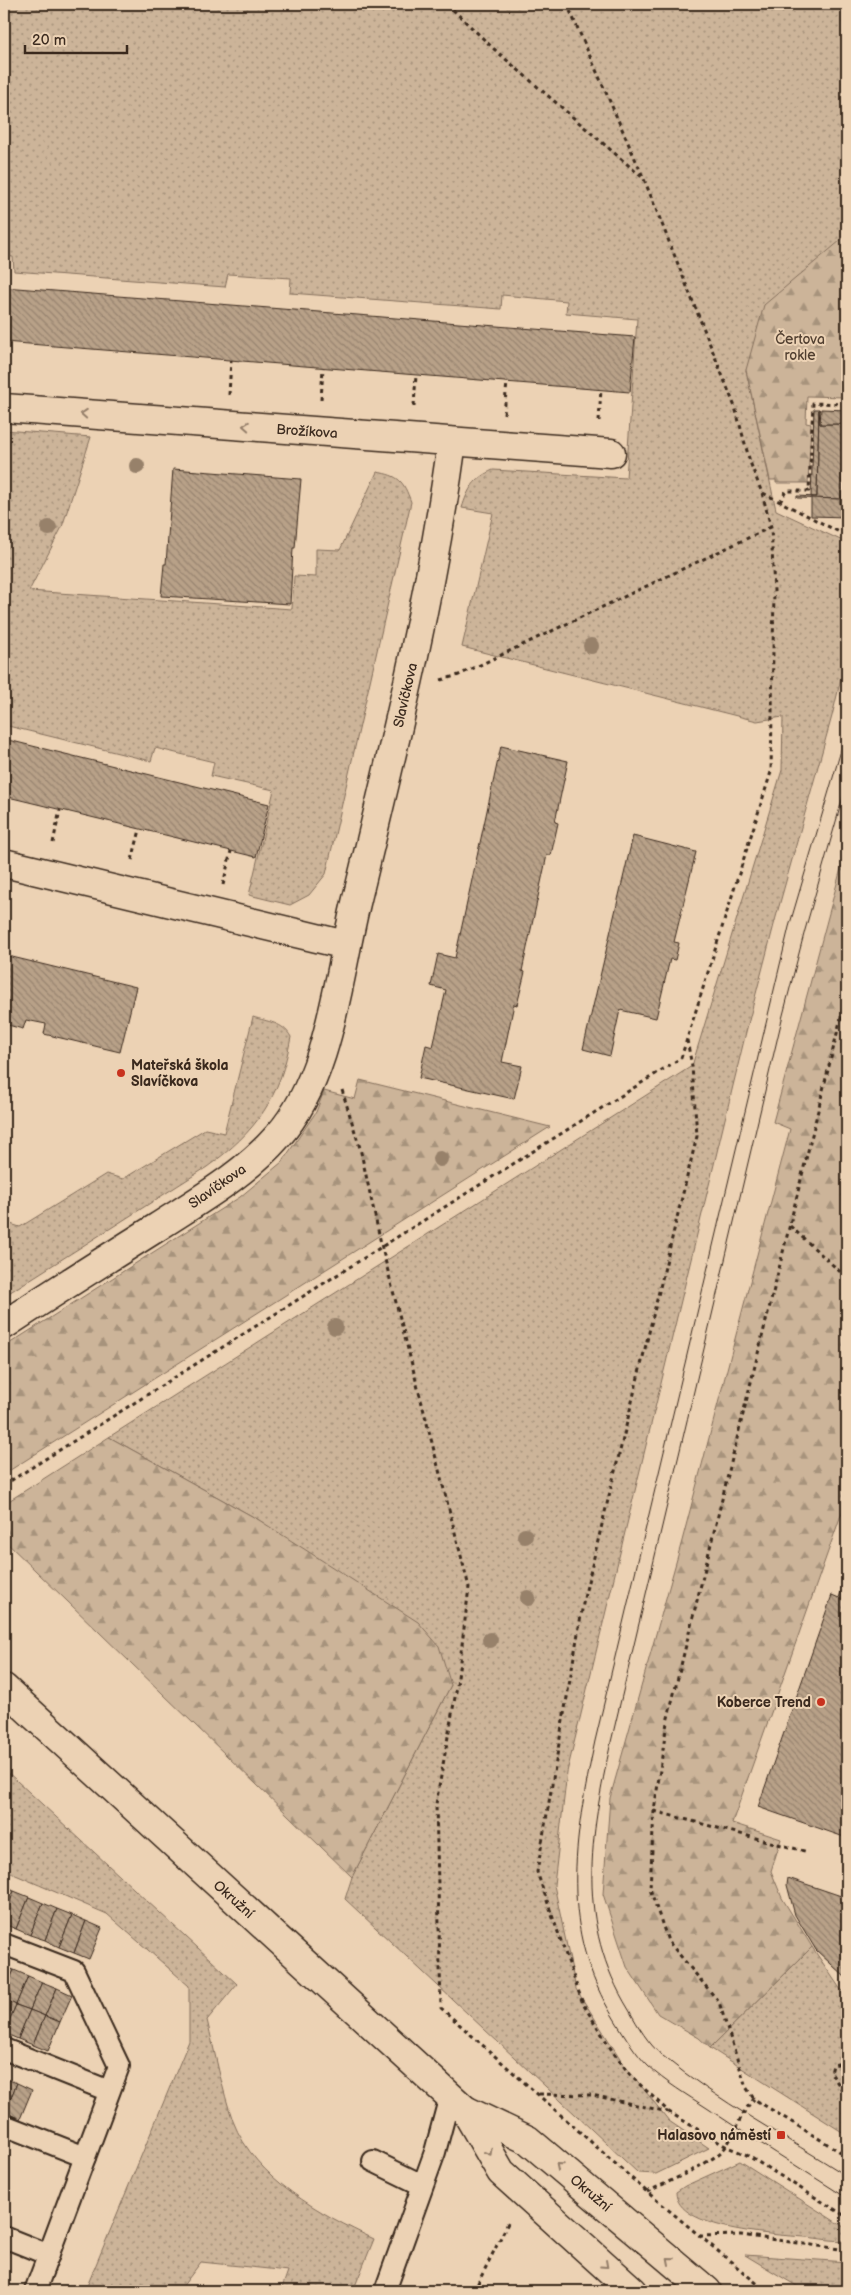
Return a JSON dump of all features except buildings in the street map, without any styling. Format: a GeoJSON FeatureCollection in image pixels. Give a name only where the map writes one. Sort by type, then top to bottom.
{"type":"FeatureCollection","features":[{"type":"Feature","properties":{"kind":"street","name":"Brožíkova"},"geometry":{"type":"LineString","coordinates":[[4,408],[611,453]]}},
{"type":"Feature","properties":{"kind":"street","name":"Slavíčkova"},"geometry":{"type":"LineString","coordinates":[[4,1324],[236,1176],[279,1135],[309,1089],[326,1039],[346,945],[407,691],[442,513],[452,442]]}},
{"type":"Feature","properties":{"kind":"street"},"geometry":{"type":"LineString","coordinates":[[4,863],[346,945]]}},
{"type":"Feature","properties":{"kind":"street","name":"Okružní"},"geometry":{"type":"LineString","coordinates":[[4,1688],[457,2103],[528,2140],[707,2291]]}},
{"type":"Feature","properties":{"kind":"street","name":"Okružní"},"geometry":{"type":"LineString","coordinates":[[457,2103],[501,2172],[633,2291]]}},
{"type":"Feature","properties":{"kind":"lane"},"geometry":{"type":"LineString","coordinates":[[4,1944],[74,1971],[119,2066],[35,2291]]}},
{"type":"Feature","properties":{"kind":"lane"},"geometry":{"type":"LineString","coordinates":[[4,2049],[109,2091]]}},
{"type":"Feature","properties":{"kind":"lane"},"geometry":{"type":"LineString","coordinates":[[385,2291],[422,2185],[457,2103]]}},
{"type":"Feature","properties":{"kind":"lane"},"geometry":{"type":"LineString","coordinates":[[4,2125],[85,2157]]}},
{"type":"Feature","properties":{"kind":"lane"},"geometry":{"type":"LineString","coordinates":[[373,2161],[422,2185]]}},
{"type":"Feature","properties":{"kind":"lane"},"geometry":{"type":"LineString","coordinates":[[4,2237],[49,2255]]}},
{"type":"Feature","properties":{"kind":"path"},"geometry":{"type":"LineString","coordinates":[[447,4],[494,49],[644,179]]}},
{"type":"Feature","properties":{"kind":"path"},"geometry":{"type":"LineString","coordinates":[[4,1485],[681,1058],[771,772],[774,591],[771,527],[762,493],[750,462],[735,406],[644,179],[567,4]]}},
{"type":"Feature","properties":{"kind":"path"},"geometry":{"type":"LineString","coordinates":[[229,403],[231,360]]}},
{"type":"Feature","properties":{"kind":"path"},"geometry":{"type":"LineString","coordinates":[[321,402],[323,368]]}},
{"type":"Feature","properties":{"kind":"path"},"geometry":{"type":"LineString","coordinates":[[414,409],[416,375]]}},
{"type":"Feature","properties":{"kind":"path"},"geometry":{"type":"LineString","coordinates":[[504,417],[507,382]]}},
{"type":"Feature","properties":{"kind":"path"},"geometry":{"type":"LineString","coordinates":[[599,424],[601,390]]}},
{"type":"Feature","properties":{"kind":"path"},"geometry":{"type":"LineString","coordinates":[[780,502],[786,491],[809,491],[813,403],[847,404]]}},
{"type":"Feature","properties":{"kind":"path"},"geometry":{"type":"LineString","coordinates":[[762,493],[847,536]]}},
{"type":"Feature","properties":{"kind":"path"},"geometry":{"type":"LineString","coordinates":[[407,691],[458,675],[771,527]]}},
{"type":"Feature","properties":{"kind":"path"},"geometry":{"type":"LineString","coordinates":[[847,993],[667,1722],[654,1811],[650,1889],[668,1941],[719,2002],[746,2087],[754,2099],[847,2156]]}},
{"type":"Feature","properties":{"kind":"path"},"geometry":{"type":"LineString","coordinates":[[687,1038],[692,1066],[697,1136],[584,1598],[537,1872],[583,2004],[612,2052],[631,2076],[669,2112],[727,2147],[745,2154],[847,2217]]}},
{"type":"Feature","properties":{"kind":"path"},"geometry":{"type":"LineString","coordinates":[[340,1084],[360,1148],[382,1248],[469,1588],[457,1686],[436,1804],[441,2008],[647,2192],[766,2291]]}},
{"type":"Feature","properties":{"kind":"path"},"geometry":{"type":"LineString","coordinates":[[790,1226],[847,1278]]}},
{"type":"Feature","properties":{"kind":"path"},"geometry":{"type":"LineString","coordinates":[[654,1811],[808,1852]]}},
{"type":"Feature","properties":{"kind":"path"},"geometry":{"type":"LineString","coordinates":[[847,2062],[833,2065],[831,2072],[847,2097]]}},
{"type":"Feature","properties":{"kind":"path"},"geometry":{"type":"LineString","coordinates":[[539,2094],[592,2095],[669,2112]]}},
{"type":"Feature","properties":{"kind":"path"},"geometry":{"type":"LineString","coordinates":[[647,2192],[716,2157],[727,2147],[735,2127],[754,2099]]}},
{"type":"Feature","properties":{"kind":"path"},"geometry":{"type":"LineString","coordinates":[[474,2291],[509,2220]]}},
{"type":"Feature","properties":{"kind":"path"},"geometry":{"type":"LineString","coordinates":[[699,2236],[741,2235],[847,2250]]}},
{"type":"Feature","properties":{"kind":"green space"},"geometry":{"type":"Polygon","coordinates":[[[4,4],[847,4],[847,235],[816,263],[746,370],[776,510],[847,543],[847,642],[844,666],[746,1032],[567,1772],[554,1885],[576,1989],[623,2063],[669,2121],[709,2148],[656,2174],[638,2173],[345,1899],[352,1877],[451,1685],[259,1520],[109,1437],[692,1066],[782,770],[783,717],[757,721],[462,647],[493,513],[462,508],[469,490],[476,481],[493,470],[626,478],[637,319],[566,313],[567,301],[502,295],[501,309],[290,293],[291,278],[228,274],[225,287],[14,271],[13,257],[4,256],[4,4]]]}},
{"type":"Feature","properties":{"kind":"green space","name":"Čertova rokle"},"geometry":{"type":"Polygon","coordinates":[[[847,235],[847,379],[845,397],[807,396],[806,423],[811,424],[808,483],[776,483],[776,480],[770,480],[746,370],[764,305],[847,235]]]}},
{"type":"Feature","properties":{"kind":"green space"},"geometry":{"type":"Polygon","coordinates":[[[4,430],[91,437],[62,527],[29,591],[292,609],[294,576],[316,577],[316,549],[340,550],[377,472],[395,477],[403,484],[411,502],[326,874],[309,895],[290,905],[249,895],[274,790],[211,776],[214,762],[155,748],[151,761],[4,725],[4,430]]]}},
{"type":"Feature","properties":{"kind":"green space"},"geometry":{"type":"Polygon","coordinates":[[[847,846],[847,1498],[732,1823],[781,1839],[771,1871],[782,1898],[812,1947],[710,2048],[699,2038],[658,2014],[627,1967],[603,1894],[610,1798],[682,1541],[790,1129],[773,1122],[847,846]]]}},
{"type":"Feature","properties":{"kind":"green space"},"geometry":{"type":"Polygon","coordinates":[[[253,1017],[279,1025],[291,1037],[286,1059],[273,1095],[253,1126],[225,1154],[207,1167],[4,1296],[4,1222],[20,1227],[106,1174],[123,1179],[205,1129],[224,1133],[253,1017]]]}},
{"type":"Feature","properties":{"kind":"green space"},"geometry":{"type":"Polygon","coordinates":[[[360,1080],[550,1127],[4,1474],[4,1347],[240,1197],[282,1162],[316,1112],[324,1091],[355,1099],[360,1080]]]}},
{"type":"Feature","properties":{"kind":"green space"},"geometry":{"type":"Polygon","coordinates":[[[109,1437],[259,1520],[418,1622],[439,1646],[451,1685],[352,1877],[4,1540],[4,1504],[109,1437]]]}},
{"type":"Feature","properties":{"kind":"green space"},"geometry":{"type":"Polygon","coordinates":[[[4,1769],[237,1984],[207,2020],[233,2121],[243,2142],[273,2177],[312,2206],[374,2239],[353,2291],[281,2291],[288,2271],[201,2262],[179,2291],[85,2291],[189,2041],[189,1986],[107,1914],[4,1870],[4,1769]]]}},
{"type":"Feature","properties":{"kind":"green space"},"geometry":{"type":"Polygon","coordinates":[[[812,1947],[841,1990],[847,1992],[847,2135],[710,2048],[812,1947]]]}},
{"type":"Feature","properties":{"kind":"green space"},"geometry":{"type":"Polygon","coordinates":[[[740,2161],[847,2229],[847,2240],[752,2232],[730,2228],[692,2215],[680,2205],[676,2192],[740,2161]]]}},
{"type":"Feature","properties":{"kind":"green space"},"geometry":{"type":"Polygon","coordinates":[[[745,2255],[847,2262],[847,2291],[805,2291],[745,2255]]]}},
{"type":"Feature","properties":{"kind":"tram line"},"geometry":{"type":"LineString","coordinates":[[847,730],[789,927],[595,1741],[581,1814],[576,1884],[578,1918],[585,1952],[597,1986],[615,2020],[643,2061],[676,2088],[847,2198]]}},
{"type":"Feature","properties":{"kind":"tram line"},"geometry":{"type":"LineString","coordinates":[[847,783],[782,1019],[611,1742],[597,1812],[593,1845],[592,1879],[594,1912],[600,1944],[612,1977],[636,2022],[653,2046],[684,2073],[707,2089],[847,2176]]}},
{"type":"Feature","properties":{"kind":"place","name":"Mateřská škola Slavíčkova"},"geometry":{"type":"Point","coordinates":[121,1073]}},
{"type":"Feature","properties":{"kind":"place","name":"Koberce Trend"},"geometry":{"type":"Point","coordinates":[821,1702]}},
{"type":"Feature","properties":{"kind":"place","name":"Halasovo náměstí"},"geometry":{"type":"Point","coordinates":[781,2135]}}]}
